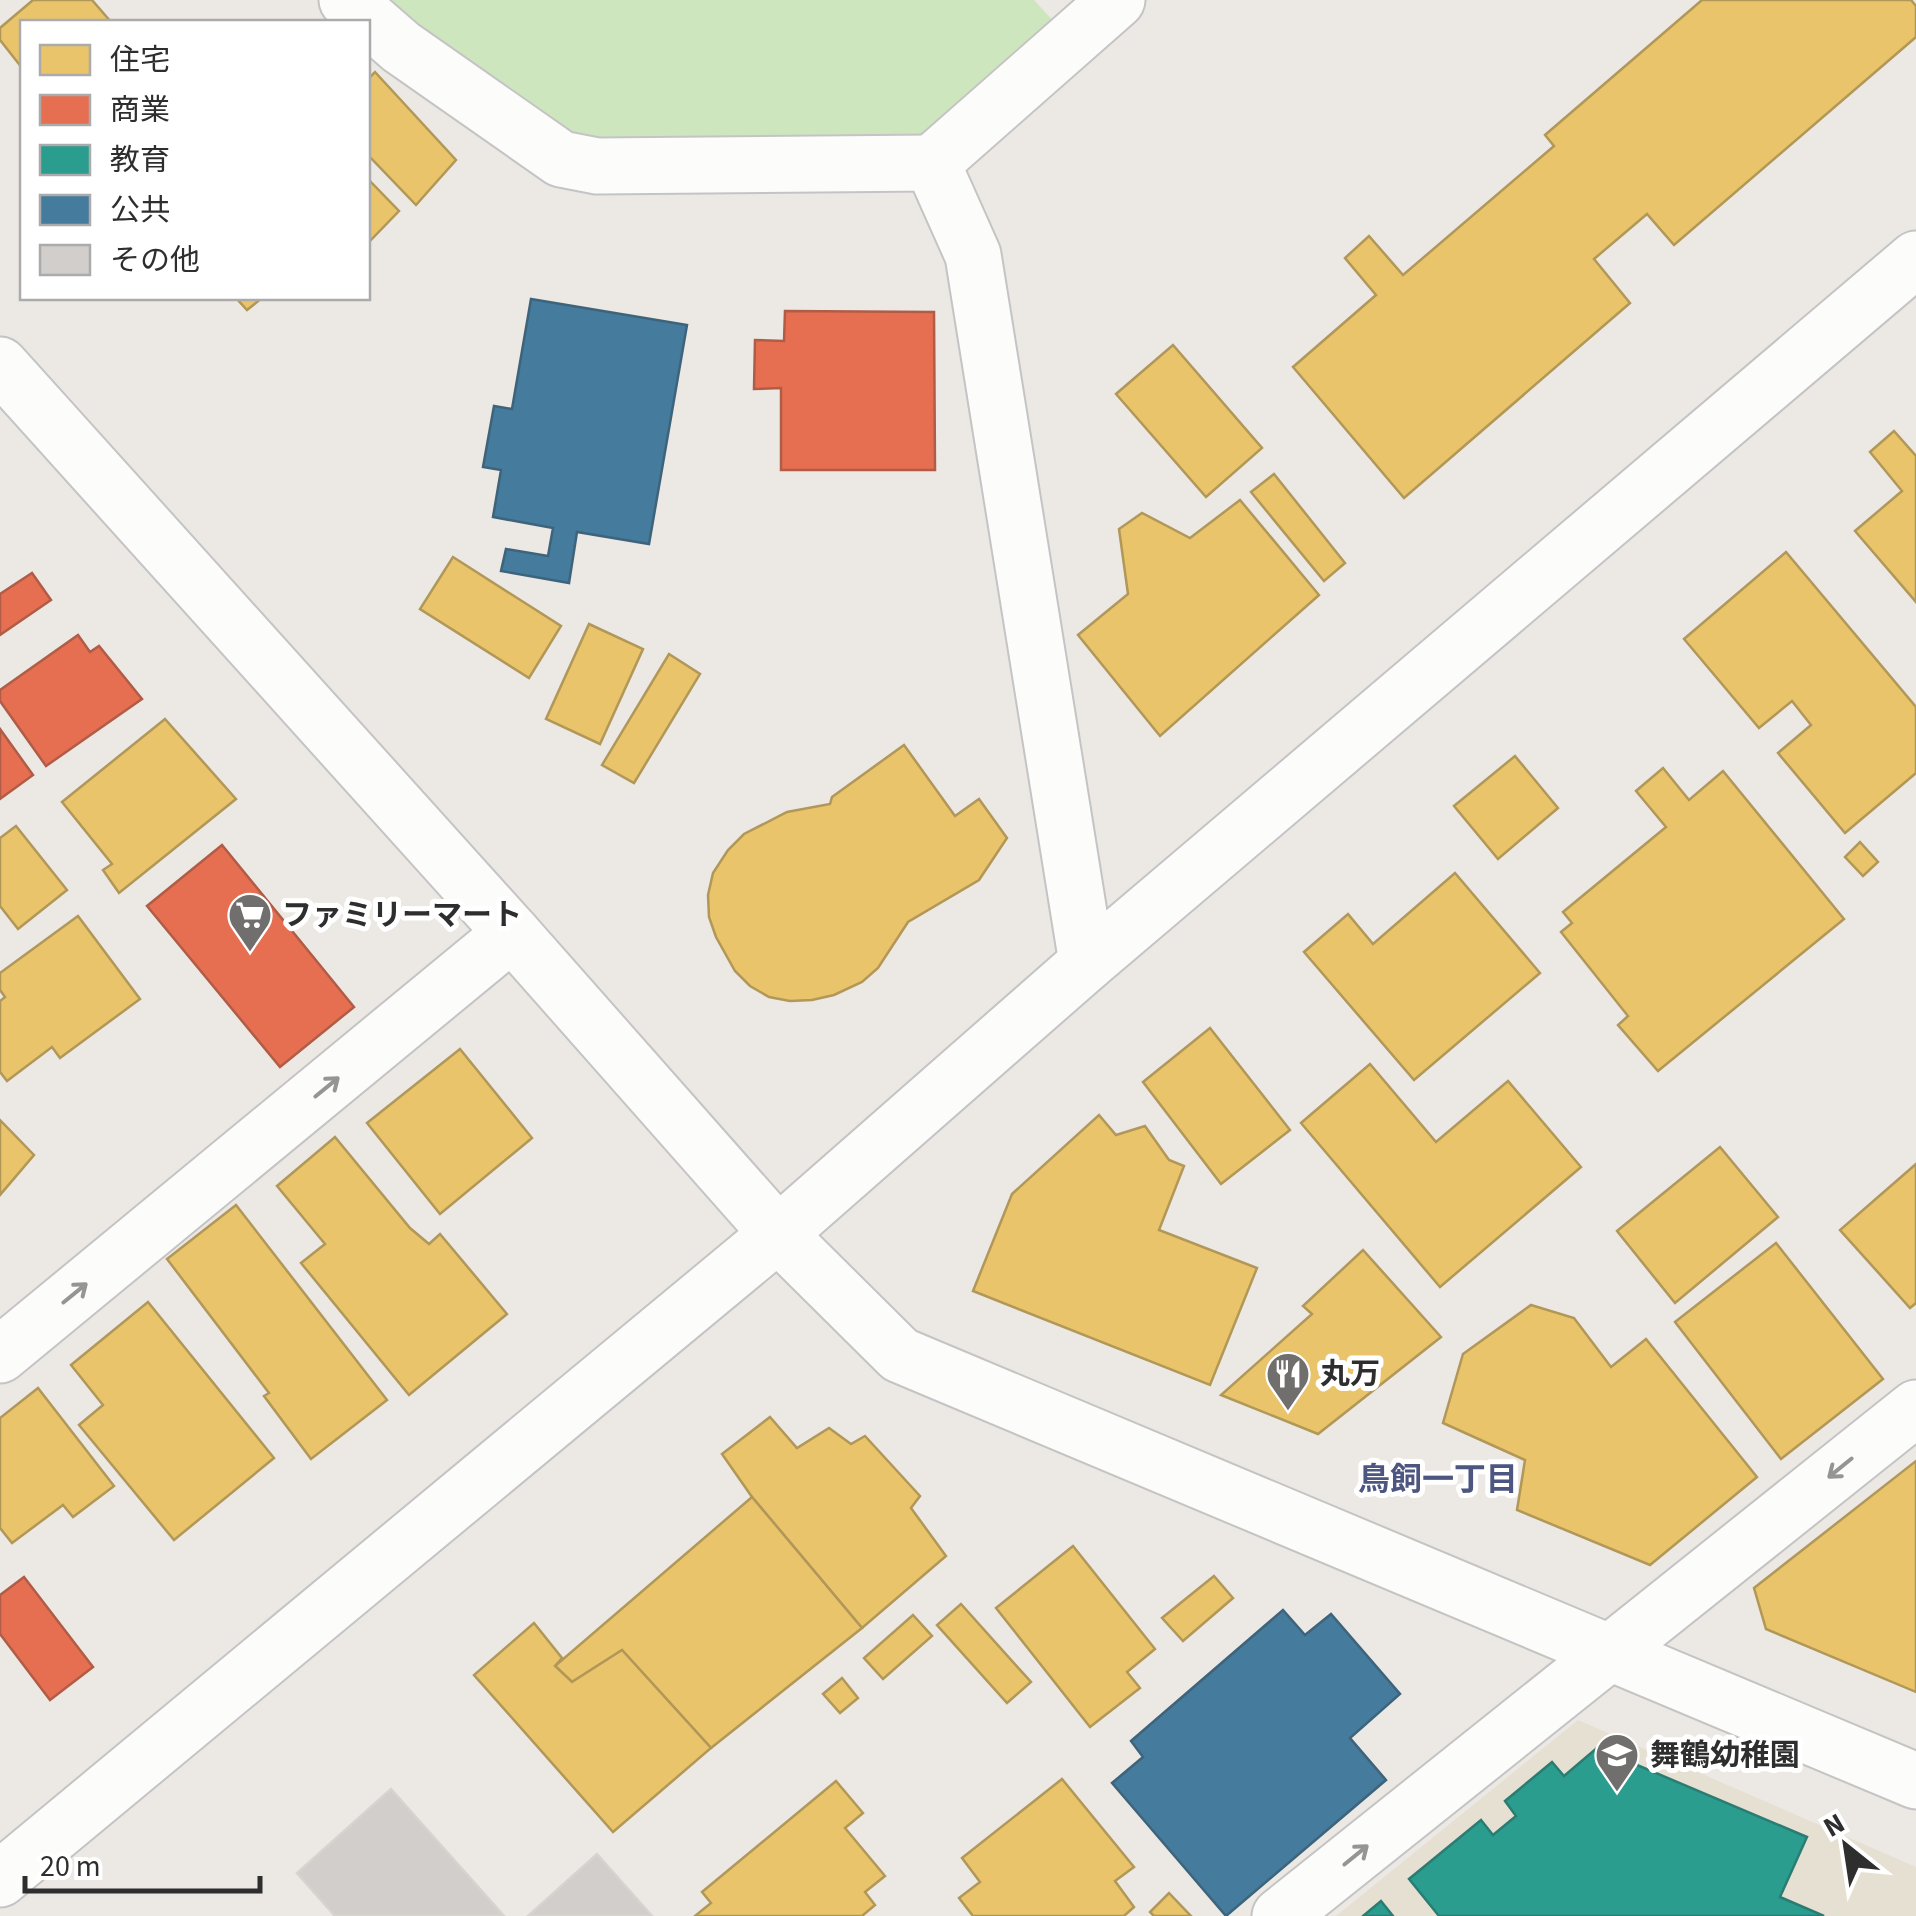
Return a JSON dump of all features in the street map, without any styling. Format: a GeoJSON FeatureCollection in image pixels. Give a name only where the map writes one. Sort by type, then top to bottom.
{"type":"FeatureCollection","features":[{"type":"Feature","properties":{"kind":"street"},"geometry":{"type":"LineString","coordinates":[[347,0],[401,47],[561,158],[597,166],[932,163],[1116,0]]}},
{"type":"Feature","properties":{"kind":"street"},"geometry":{"type":"LineString","coordinates":[[932,163],[973,255],[1087,963]]}},
{"type":"Feature","properties":{"kind":"street"},"geometry":{"type":"LineString","coordinates":[[0,1879],[778,1234],[1087,963],[1916,259]]}},
{"type":"Feature","properties":{"kind":"street"},"geometry":{"type":"LineString","coordinates":[[0,365],[778,1234],[900,1356],[1916,1780]]}},
{"type":"Feature","properties":{"kind":"street"},"geometry":{"type":"LineString","coordinates":[[0,1355],[512,933]]}},
{"type":"Feature","properties":{"kind":"street"},"geometry":{"type":"LineString","coordinates":[[1280,1916],[1916,1408]]}},
{"type":"Feature","properties":{"kind":"shaded area","name":"舞鶴幼稚園"},"geometry":{"type":"Polygon","coordinates":[[[1578,1720],[1916,1867],[1916,1916],[1336,1916],[1578,1720]]]}},
{"type":"Feature","properties":{"kind":"green space"},"geometry":{"type":"Polygon","coordinates":[[[378,0],[1034,0],[1055,23],[926,138],[573,143],[378,0]]]}},
{"type":"Feature","properties":{"kind":"building: 住宅"},"geometry":{"type":"Polygon","coordinates":[[[33,0],[92,0],[109,20],[20,20],[20,65],[0,40],[0,28],[33,0]]]}},
{"type":"Feature","properties":{"kind":"building: 住宅"},"geometry":{"type":"Polygon","coordinates":[[[1702,0],[1911,0],[1916,6],[1916,37],[1674,245],[1647,214],[1594,259],[1630,303],[1404,498],[1293,367],[1376,295],[1345,258],[1369,236],[1403,275],[1554,146],[1545,135],[1702,0]]]}},
{"type":"Feature","properties":{"kind":"building: 住宅"},"geometry":{"type":"Polygon","coordinates":[[[375,72],[456,160],[416,205],[370,157],[370,77],[375,72]]]}},
{"type":"Feature","properties":{"kind":"building: 住宅"},"geometry":{"type":"Polygon","coordinates":[[[370,181],[399,211],[370,241],[370,181]]]}},
{"type":"Feature","properties":{"kind":"building: 住宅"},"geometry":{"type":"Polygon","coordinates":[[[238,300],[260,300],[247,310],[238,300]]]}},
{"type":"Feature","properties":{"kind":"building: 住宅"},"geometry":{"type":"Polygon","coordinates":[[[1173,345],[1262,448],[1206,497],[1116,394],[1173,345]]]}},
{"type":"Feature","properties":{"kind":"building: 住宅"},"geometry":{"type":"Polygon","coordinates":[[[1894,431],[1916,456],[1916,602],[1855,531],[1902,491],[1870,452],[1894,431]]]}},
{"type":"Feature","properties":{"kind":"building: 住宅"},"geometry":{"type":"Polygon","coordinates":[[[1274,474],[1345,563],[1324,581],[1251,492],[1274,474]]]}},
{"type":"Feature","properties":{"kind":"building: 住宅"},"geometry":{"type":"Polygon","coordinates":[[[1240,500],[1319,595],[1160,736],[1078,635],[1128,594],[1119,529],[1142,513],[1190,538],[1240,500]]]}},
{"type":"Feature","properties":{"kind":"building: 住宅"},"geometry":{"type":"Polygon","coordinates":[[[1786,552],[1916,707],[1916,773],[1845,833],[1778,753],[1811,725],[1792,701],[1759,728],[1684,639],[1786,552]]]}},
{"type":"Feature","properties":{"kind":"building: 住宅"},"geometry":{"type":"Polygon","coordinates":[[[453,557],[561,626],[529,678],[420,609],[453,557]]]}},
{"type":"Feature","properties":{"kind":"building: 住宅"},"geometry":{"type":"Polygon","coordinates":[[[589,624],[643,649],[600,744],[546,719],[589,624]]]}},
{"type":"Feature","properties":{"kind":"building: 住宅"},"geometry":{"type":"Polygon","coordinates":[[[669,654],[700,674],[634,783],[602,765],[669,654]]]}},
{"type":"Feature","properties":{"kind":"building: 住宅"},"geometry":{"type":"Polygon","coordinates":[[[165,719],[236,799],[119,893],[103,870],[112,864],[62,802],[165,719]]]}},
{"type":"Feature","properties":{"kind":"building: 住宅"},"geometry":{"type":"Polygon","coordinates":[[[904,745],[955,816],[979,799],[1007,838],[979,880],[908,922],[878,968],[862,982],[834,995],[790,1001],[769,997],[750,986],[735,971],[709,917],[713,873],[744,834],[787,812],[830,804],[832,797],[904,745]]]}},
{"type":"Feature","properties":{"kind":"building: 住宅"},"geometry":{"type":"Polygon","coordinates":[[[1515,756],[1558,808],[1498,859],[1454,806],[1515,756]]]}},
{"type":"Feature","properties":{"kind":"building: 住宅"},"geometry":{"type":"Polygon","coordinates":[[[1663,768],[1689,800],[1723,771],[1844,919],[1658,1071],[1618,1025],[1628,1016],[1561,932],[1572,923],[1563,912],[1666,827],[1636,791],[1663,768]]]}},
{"type":"Feature","properties":{"kind":"building: 住宅"},"geometry":{"type":"Polygon","coordinates":[[[16,826],[67,890],[18,929],[0,906],[0,838],[16,826]]]}},
{"type":"Feature","properties":{"kind":"building: 住宅"},"geometry":{"type":"Polygon","coordinates":[[[1860,842],[1878,862],[1863,876],[1845,857],[1860,842]]]}},
{"type":"Feature","properties":{"kind":"building: 住宅"},"geometry":{"type":"Polygon","coordinates":[[[1455,873],[1540,973],[1414,1080],[1304,952],[1348,914],[1373,944],[1455,873]]]}},
{"type":"Feature","properties":{"kind":"building: 住宅"},"geometry":{"type":"Polygon","coordinates":[[[78,916],[140,999],[60,1058],[52,1047],[7,1081],[0,1072],[0,1001],[5,997],[0,990],[0,973],[78,916]]]}},
{"type":"Feature","properties":{"kind":"building: 住宅"},"geometry":{"type":"Polygon","coordinates":[[[1210,1028],[1290,1130],[1221,1184],[1143,1082],[1210,1028]]]}},
{"type":"Feature","properties":{"kind":"building: 住宅"},"geometry":{"type":"Polygon","coordinates":[[[460,1049],[532,1138],[440,1214],[367,1123],[460,1049]]]}},
{"type":"Feature","properties":{"kind":"building: 住宅"},"geometry":{"type":"Polygon","coordinates":[[[1370,1064],[1436,1142],[1508,1081],[1581,1167],[1440,1287],[1301,1123],[1370,1064]]]}},
{"type":"Feature","properties":{"kind":"building: 住宅"},"geometry":{"type":"Polygon","coordinates":[[[1099,1115],[1116,1135],[1145,1126],[1169,1160],[1184,1166],[1159,1230],[1257,1268],[1210,1385],[973,1291],[1012,1194],[1099,1115]]]}},
{"type":"Feature","properties":{"kind":"building: 住宅"},"geometry":{"type":"Polygon","coordinates":[[[0,1120],[34,1155],[0,1195],[0,1120]]]}},
{"type":"Feature","properties":{"kind":"building: 住宅"},"geometry":{"type":"Polygon","coordinates":[[[335,1137],[410,1228],[429,1244],[440,1234],[507,1314],[409,1395],[301,1263],[325,1244],[277,1186],[335,1137]]]}},
{"type":"Feature","properties":{"kind":"building: 住宅"},"geometry":{"type":"Polygon","coordinates":[[[1720,1147],[1778,1217],[1675,1303],[1617,1231],[1720,1147]]]}},
{"type":"Feature","properties":{"kind":"building: 住宅"},"geometry":{"type":"Polygon","coordinates":[[[1916,1164],[1916,1303],[1910,1308],[1840,1230],[1916,1164]]]}},
{"type":"Feature","properties":{"kind":"building: 住宅"},"geometry":{"type":"Polygon","coordinates":[[[236,1205],[387,1400],[311,1459],[264,1396],[269,1393],[167,1259],[236,1205]]]}},
{"type":"Feature","properties":{"kind":"building: 住宅"},"geometry":{"type":"Polygon","coordinates":[[[1776,1243],[1883,1379],[1781,1459],[1675,1322],[1776,1243]]]}},
{"type":"Feature","properties":{"kind":"building: 住宅"},"geometry":{"type":"Polygon","coordinates":[[[1363,1250],[1441,1337],[1318,1434],[1221,1395],[1312,1314],[1303,1306],[1363,1250]]]}},
{"type":"Feature","properties":{"kind":"building: 住宅"},"geometry":{"type":"Polygon","coordinates":[[[148,1302],[274,1458],[174,1540],[79,1425],[103,1405],[71,1365],[148,1302]]]}},
{"type":"Feature","properties":{"kind":"building: 住宅"},"geometry":{"type":"Polygon","coordinates":[[[1531,1305],[1574,1318],[1611,1367],[1646,1339],[1757,1477],[1650,1565],[1517,1510],[1525,1460],[1443,1423],[1463,1354],[1531,1305]]]}},
{"type":"Feature","properties":{"kind":"building: 住宅"},"geometry":{"type":"Polygon","coordinates":[[[38,1388],[114,1486],[73,1517],[63,1505],[12,1543],[0,1528],[0,1418],[38,1388]]]}},
{"type":"Feature","properties":{"kind":"building: 住宅"},"geometry":{"type":"Polygon","coordinates":[[[770,1417],[797,1448],[829,1428],[851,1444],[865,1436],[920,1496],[911,1508],[946,1556],[862,1628],[752,1497],[722,1454],[770,1417]]]}},
{"type":"Feature","properties":{"kind":"building: 住宅"},"geometry":{"type":"Polygon","coordinates":[[[1916,1461],[1916,1692],[1766,1629],[1754,1588],[1916,1461]]]}},
{"type":"Feature","properties":{"kind":"building: 住宅"},"geometry":{"type":"Polygon","coordinates":[[[752,1497],[862,1628],[711,1748],[622,1650],[572,1682],[555,1666],[752,1497]]]}},
{"type":"Feature","properties":{"kind":"building: 住宅"},"geometry":{"type":"Polygon","coordinates":[[[1073,1546],[1155,1649],[1127,1672],[1140,1688],[1090,1727],[996,1608],[1073,1546]]]}},
{"type":"Feature","properties":{"kind":"building: 住宅"},"geometry":{"type":"Polygon","coordinates":[[[1214,1576],[1233,1598],[1183,1641],[1162,1618],[1214,1576]]]}},
{"type":"Feature","properties":{"kind":"building: 住宅"},"geometry":{"type":"Polygon","coordinates":[[[961,1604],[1031,1682],[1007,1703],[937,1625],[961,1604]]]}},
{"type":"Feature","properties":{"kind":"building: 住宅"},"geometry":{"type":"Polygon","coordinates":[[[913,1615],[932,1636],[883,1679],[864,1658],[913,1615]]]}},
{"type":"Feature","properties":{"kind":"building: 住宅"},"geometry":{"type":"Polygon","coordinates":[[[534,1623],[562,1658],[555,1666],[572,1682],[622,1650],[711,1748],[613,1832],[474,1675],[534,1623]]]}},
{"type":"Feature","properties":{"kind":"building: 住宅"},"geometry":{"type":"Polygon","coordinates":[[[842,1678],[858,1698],[840,1713],[823,1694],[842,1678]]]}},
{"type":"Feature","properties":{"kind":"building: 住宅"},"geometry":{"type":"Polygon","coordinates":[[[1062,1779],[1134,1867],[1115,1881],[1134,1907],[1124,1916],[973,1916],[959,1898],[980,1882],[962,1858],[1062,1779]]]}},
{"type":"Feature","properties":{"kind":"building: 住宅"},"geometry":{"type":"Polygon","coordinates":[[[836,1781],[863,1813],[845,1828],[885,1876],[865,1892],[875,1905],[862,1916],[695,1916],[711,1903],[702,1892],[836,1781]]]}},
{"type":"Feature","properties":{"kind":"building: 住宅"},"geometry":{"type":"Polygon","coordinates":[[[1169,1893],[1191,1916],[1154,1916],[1150,1912],[1169,1893]]]}},
{"type":"Feature","properties":{"kind":"building: 商業"},"geometry":{"type":"Polygon","coordinates":[[[785,311],[934,312],[935,470],[781,470],[781,388],[754,389],[755,340],[784,341],[785,311]]]}},
{"type":"Feature","properties":{"kind":"building: 商業"},"geometry":{"type":"Polygon","coordinates":[[[32,573],[51,600],[0,635],[0,594],[32,573]]]}},
{"type":"Feature","properties":{"kind":"building: 商業"},"geometry":{"type":"Polygon","coordinates":[[[78,635],[90,652],[99,646],[142,699],[46,766],[0,701],[0,690],[78,635]]]}},
{"type":"Feature","properties":{"kind":"building: 商業"},"geometry":{"type":"Polygon","coordinates":[[[0,729],[33,775],[0,799],[0,729]]]}},
{"type":"Feature","properties":{"kind":"building: 商業"},"geometry":{"type":"Polygon","coordinates":[[[222,845],[354,1007],[280,1067],[147,906],[222,845]]]}},
{"type":"Feature","properties":{"kind":"building: 商業"},"geometry":{"type":"Polygon","coordinates":[[[24,1577],[93,1667],[50,1700],[0,1634],[0,1595],[24,1577]]]}},
{"type":"Feature","properties":{"kind":"building: 教育","name":"舞鶴幼稚園"},"geometry":{"type":"Polygon","coordinates":[[[1597,1748],[1807,1837],[1780,1897],[1824,1916],[1439,1916],[1409,1879],[1481,1820],[1493,1835],[1516,1816],[1505,1801],[1552,1762],[1564,1776],[1597,1748]]]}},
{"type":"Feature","properties":{"kind":"building: 教育"},"geometry":{"type":"Polygon","coordinates":[[[1381,1901],[1393,1916],[1363,1916],[1381,1901]]]}},
{"type":"Feature","properties":{"kind":"building: 公共"},"geometry":{"type":"Polygon","coordinates":[[[531,299],[687,325],[649,544],[577,532],[569,583],[501,571],[506,549],[548,556],[553,528],[493,517],[501,470],[483,467],[494,406],[512,409],[531,299]]]}},
{"type":"Feature","properties":{"kind":"building: 公共"},"geometry":{"type":"Polygon","coordinates":[[[1283,1610],[1305,1635],[1331,1614],[1400,1694],[1350,1738],[1386,1780],[1226,1916],[1112,1783],[1143,1757],[1131,1741],[1283,1610]]]}},
{"type":"Feature","properties":{"kind":"building: その他"},"geometry":{"type":"Polygon","coordinates":[[[391,1789],[504,1916],[335,1916],[297,1873],[391,1789]]]}},
{"type":"Feature","properties":{"kind":"building: その他"},"geometry":{"type":"Polygon","coordinates":[[[597,1854],[652,1916],[528,1916],[597,1854]]]}},
{"type":"Feature","properties":{"kind":"place","name":"ファミリーマート"},"geometry":{"type":"Point","coordinates":[250,953]}},
{"type":"Feature","properties":{"kind":"place","name":"丸万"},"geometry":{"type":"Point","coordinates":[1288,1412]}},
{"type":"Feature","properties":{"kind":"place","name":"舞鶴幼稚園"},"geometry":{"type":"Point","coordinates":[1617,1793]}},
{"type":"Feature","properties":{"kind":"district","name":"鳥飼一丁目"},"geometry":{"type":"Point","coordinates":[1438,1480]}}]}
